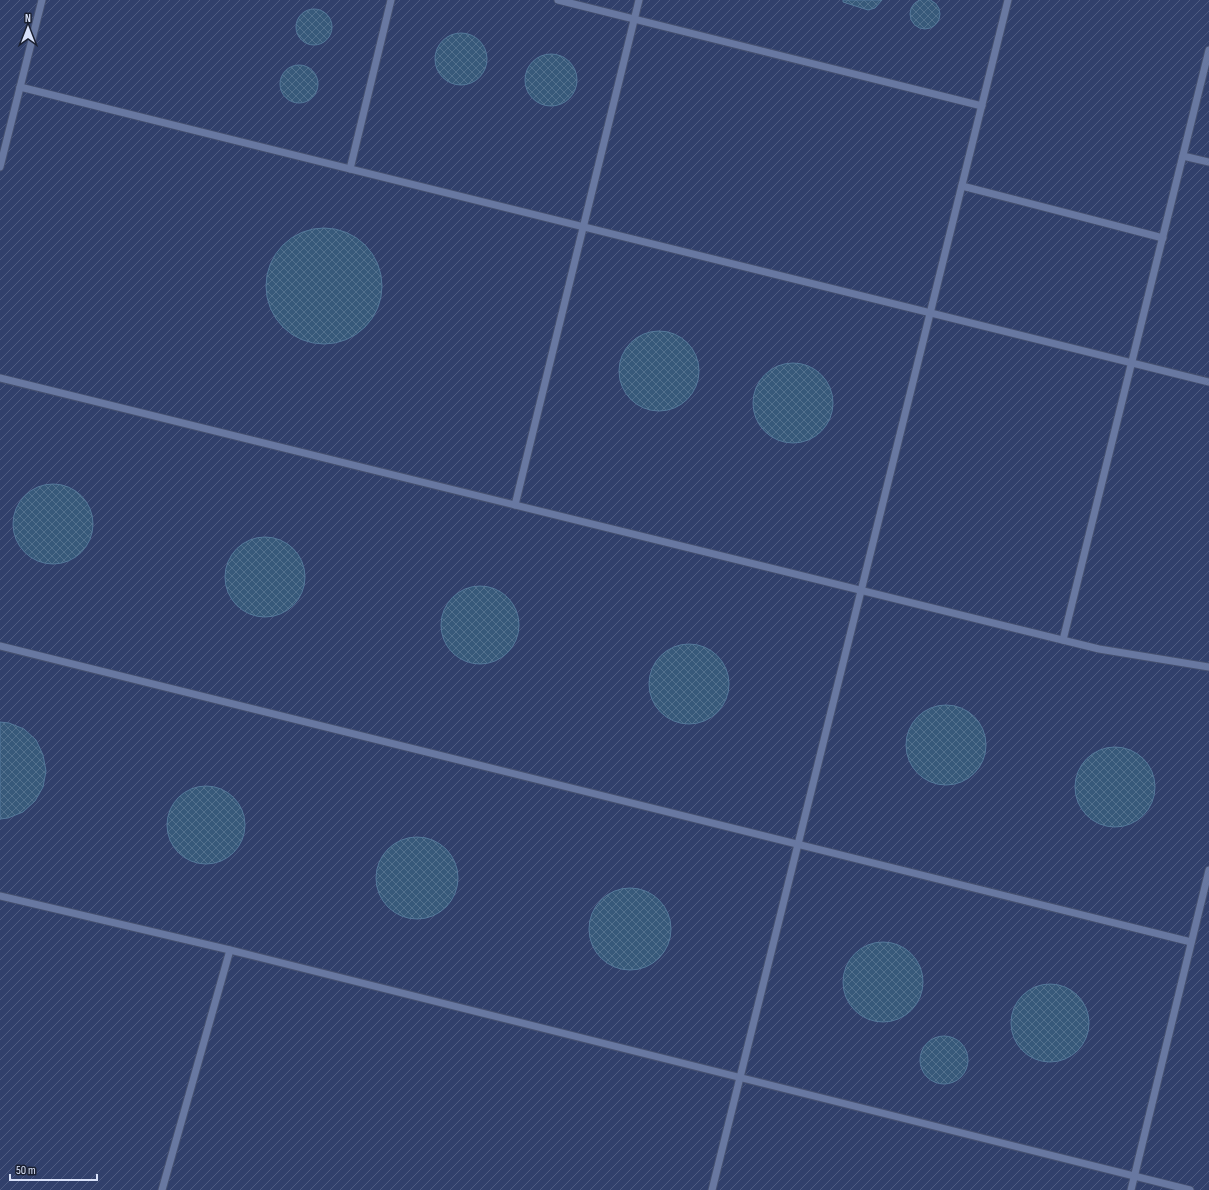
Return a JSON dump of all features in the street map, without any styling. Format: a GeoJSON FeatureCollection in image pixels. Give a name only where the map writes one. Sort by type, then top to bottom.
{"type":"FeatureCollection","features":[{"type":"Feature","properties":{"kind":"lane"},"geometry":{"type":"LineString","coordinates":[[0,167],[42,0]]}},
{"type":"Feature","properties":{"kind":"lane"},"geometry":{"type":"LineString","coordinates":[[350,168],[391,0]]}},
{"type":"Feature","properties":{"kind":"lane"},"geometry":{"type":"LineString","coordinates":[[558,0],[982,106]]}},
{"type":"Feature","properties":{"kind":"lane"},"geometry":{"type":"LineString","coordinates":[[515,505],[639,0]]}},
{"type":"Feature","properties":{"kind":"lane"},"geometry":{"type":"LineString","coordinates":[[712,1190],[1008,0]]}},
{"type":"Feature","properties":{"kind":"lane"},"geometry":{"type":"LineString","coordinates":[[1063,640],[1209,50]]}},
{"type":"Feature","properties":{"kind":"lane"},"geometry":{"type":"LineString","coordinates":[[20,87],[1209,382]]}},
{"type":"Feature","properties":{"kind":"lane"},"geometry":{"type":"LineString","coordinates":[[1183,156],[1209,162]]}},
{"type":"Feature","properties":{"kind":"lane"},"geometry":{"type":"LineString","coordinates":[[962,186],[1162,238]]}},
{"type":"Feature","properties":{"kind":"lane"},"geometry":{"type":"LineString","coordinates":[[0,378],[1111,652],[1209,667]]}},
{"type":"Feature","properties":{"kind":"lane"},"geometry":{"type":"LineString","coordinates":[[0,646],[1191,942]]}},
{"type":"Feature","properties":{"kind":"lane"},"geometry":{"type":"LineString","coordinates":[[1130,1190],[1209,870]]}},
{"type":"Feature","properties":{"kind":"lane"},"geometry":{"type":"LineString","coordinates":[[0,896],[230,950],[1190,1190]]}},
{"type":"Feature","properties":{"kind":"lane"},"geometry":{"type":"LineString","coordinates":[[162,1190],[230,950]]}},
{"type":"Feature","properties":{"kind":"shaded area"},"geometry":{"type":"Polygon","coordinates":[[[0,0],[1209,0],[1209,1190],[0,1190],[0,0]]]}},
{"type":"Feature","properties":{"kind":"building"},"geometry":{"type":"Polygon","coordinates":[[[925,-1],[936,3],[940,14],[936,25],[925,29],[914,25],[910,14],[914,3],[925,-1]]]}},
{"type":"Feature","properties":{"kind":"building"},"geometry":{"type":"Polygon","coordinates":[[[843,0],[882,0],[875,8],[868,10],[843,2],[843,0]]]}},
{"type":"Feature","properties":{"kind":"building"},"geometry":{"type":"Polygon","coordinates":[[[318,9],[327,14],[331,20],[331,34],[327,40],[318,45],[310,45],[301,40],[297,34],[296,23],[301,14],[307,10],[318,9]]]}},
{"type":"Feature","properties":{"kind":"building"},"geometry":{"type":"Polygon","coordinates":[[[456,33],[466,33],[480,40],[487,54],[487,64],[480,78],[466,85],[456,85],[446,81],[439,74],[435,64],[435,54],[439,44],[446,37],[456,33]]]}},
{"type":"Feature","properties":{"kind":"building"},"geometry":{"type":"Polygon","coordinates":[[[546,54],[556,54],[570,61],[577,75],[577,85],[570,99],[556,106],[546,106],[536,102],[529,95],[525,85],[525,75],[529,65],[536,58],[546,54]]]}},
{"type":"Feature","properties":{"kind":"building"},"geometry":{"type":"Polygon","coordinates":[[[299,65],[312,71],[318,84],[312,97],[299,103],[286,97],[280,84],[286,71],[299,65]]]}},
{"type":"Feature","properties":{"kind":"building"},"geometry":{"type":"Polygon","coordinates":[[[324,228],[346,232],[365,245],[378,264],[382,286],[378,308],[365,327],[346,340],[324,344],[302,340],[283,327],[270,308],[266,286],[270,264],[283,245],[302,232],[324,228]]]}},
{"type":"Feature","properties":{"kind":"building"},"geometry":{"type":"Polygon","coordinates":[[[659,331],[674,334],[687,343],[696,356],[699,371],[696,386],[687,399],[674,408],[659,411],[644,408],[631,399],[622,386],[619,371],[622,356],[631,343],[644,334],[659,331]]]}},
{"type":"Feature","properties":{"kind":"building"},"geometry":{"type":"Polygon","coordinates":[[[793,363],[808,366],[821,375],[830,388],[833,403],[830,418],[821,431],[808,440],[793,443],[778,440],[765,431],[756,418],[753,403],[756,388],[765,375],[778,366],[793,363]]]}},
{"type":"Feature","properties":{"kind":"building"},"geometry":{"type":"Polygon","coordinates":[[[53,484],[61,485],[75,491],[81,496],[86,502],[92,516],[92,532],[86,546],[81,552],[75,557],[61,563],[53,564],[45,563],[31,557],[25,552],[20,546],[14,532],[13,524],[14,516],[20,502],[25,496],[31,491],[45,485],[53,484]]]}},
{"type":"Feature","properties":{"kind":"building"},"geometry":{"type":"Polygon","coordinates":[[[265,537],[280,540],[293,549],[302,562],[305,577],[302,592],[293,605],[280,614],[265,617],[250,614],[237,605],[228,592],[225,577],[228,562],[237,549],[250,540],[265,537]]]}},
{"type":"Feature","properties":{"kind":"building"},"geometry":{"type":"Polygon","coordinates":[[[472,586],[488,586],[502,592],[513,603],[519,617],[519,633],[513,647],[502,658],[488,664],[472,664],[458,658],[447,647],[441,633],[441,617],[447,603],[458,592],[472,586]]]}},
{"type":"Feature","properties":{"kind":"building"},"geometry":{"type":"Polygon","coordinates":[[[689,644],[704,647],[717,656],[726,669],[729,684],[726,699],[717,712],[704,721],[689,724],[674,721],[661,712],[652,699],[649,684],[652,669],[661,656],[674,647],[689,644]]]}},
{"type":"Feature","properties":{"kind":"building"},"geometry":{"type":"Polygon","coordinates":[[[938,705],[954,705],[975,716],[986,737],[986,753],[975,774],[954,785],[938,785],[924,779],[917,774],[912,767],[906,753],[906,737],[912,723],[917,716],[924,711],[938,705]]]}},
{"type":"Feature","properties":{"kind":"building"},"geometry":{"type":"Polygon","coordinates":[[[0,722],[9,723],[24,729],[36,740],[43,755],[46,771],[43,787],[35,801],[23,812],[8,818],[0,819],[0,722]]]}},
{"type":"Feature","properties":{"kind":"building"},"geometry":{"type":"Polygon","coordinates":[[[1115,747],[1123,748],[1137,754],[1143,759],[1148,765],[1154,779],[1154,795],[1148,809],[1143,815],[1137,820],[1123,826],[1115,827],[1107,826],[1093,820],[1087,815],[1082,809],[1076,795],[1075,787],[1076,779],[1082,765],[1087,759],[1093,754],[1107,748],[1115,747]]]}},
{"type":"Feature","properties":{"kind":"building"},"geometry":{"type":"Polygon","coordinates":[[[198,786],[214,786],[228,792],[239,803],[245,817],[245,833],[239,847],[228,858],[214,864],[198,864],[184,858],[173,847],[167,833],[167,817],[173,803],[184,792],[198,786]]]}},
{"type":"Feature","properties":{"kind":"building"},"geometry":{"type":"Polygon","coordinates":[[[417,837],[433,840],[446,849],[455,862],[458,878],[455,894],[446,907],[433,916],[417,919],[401,916],[388,907],[379,894],[376,878],[379,862],[388,849],[401,840],[417,837]]]}},
{"type":"Feature","properties":{"kind":"building"},"geometry":{"type":"Polygon","coordinates":[[[630,888],[646,891],[659,900],[668,913],[671,929],[668,945],[659,958],[646,967],[630,970],[614,967],[601,958],[592,945],[589,929],[592,913],[601,900],[614,891],[630,888]]]}},
{"type":"Feature","properties":{"kind":"building"},"geometry":{"type":"Polygon","coordinates":[[[883,942],[898,945],[911,954],[920,967],[923,982],[920,997],[911,1010],[898,1019],[883,1022],[868,1019],[855,1010],[846,997],[843,982],[846,967],[855,954],[868,945],[883,942]]]}},
{"type":"Feature","properties":{"kind":"building"},"geometry":{"type":"Polygon","coordinates":[[[1042,984],[1058,984],[1072,990],[1083,1001],[1089,1015],[1089,1031],[1083,1045],[1072,1056],[1058,1062],[1042,1062],[1028,1056],[1017,1045],[1011,1031],[1011,1015],[1017,1001],[1028,990],[1042,984]]]}},
{"type":"Feature","properties":{"kind":"building"},"geometry":{"type":"Polygon","coordinates":[[[944,1036],[953,1038],[961,1043],[966,1051],[968,1060],[966,1069],[961,1077],[953,1082],[944,1084],[935,1082],[927,1077],[922,1069],[920,1060],[922,1051],[927,1043],[935,1038],[944,1036]]]}}]}
